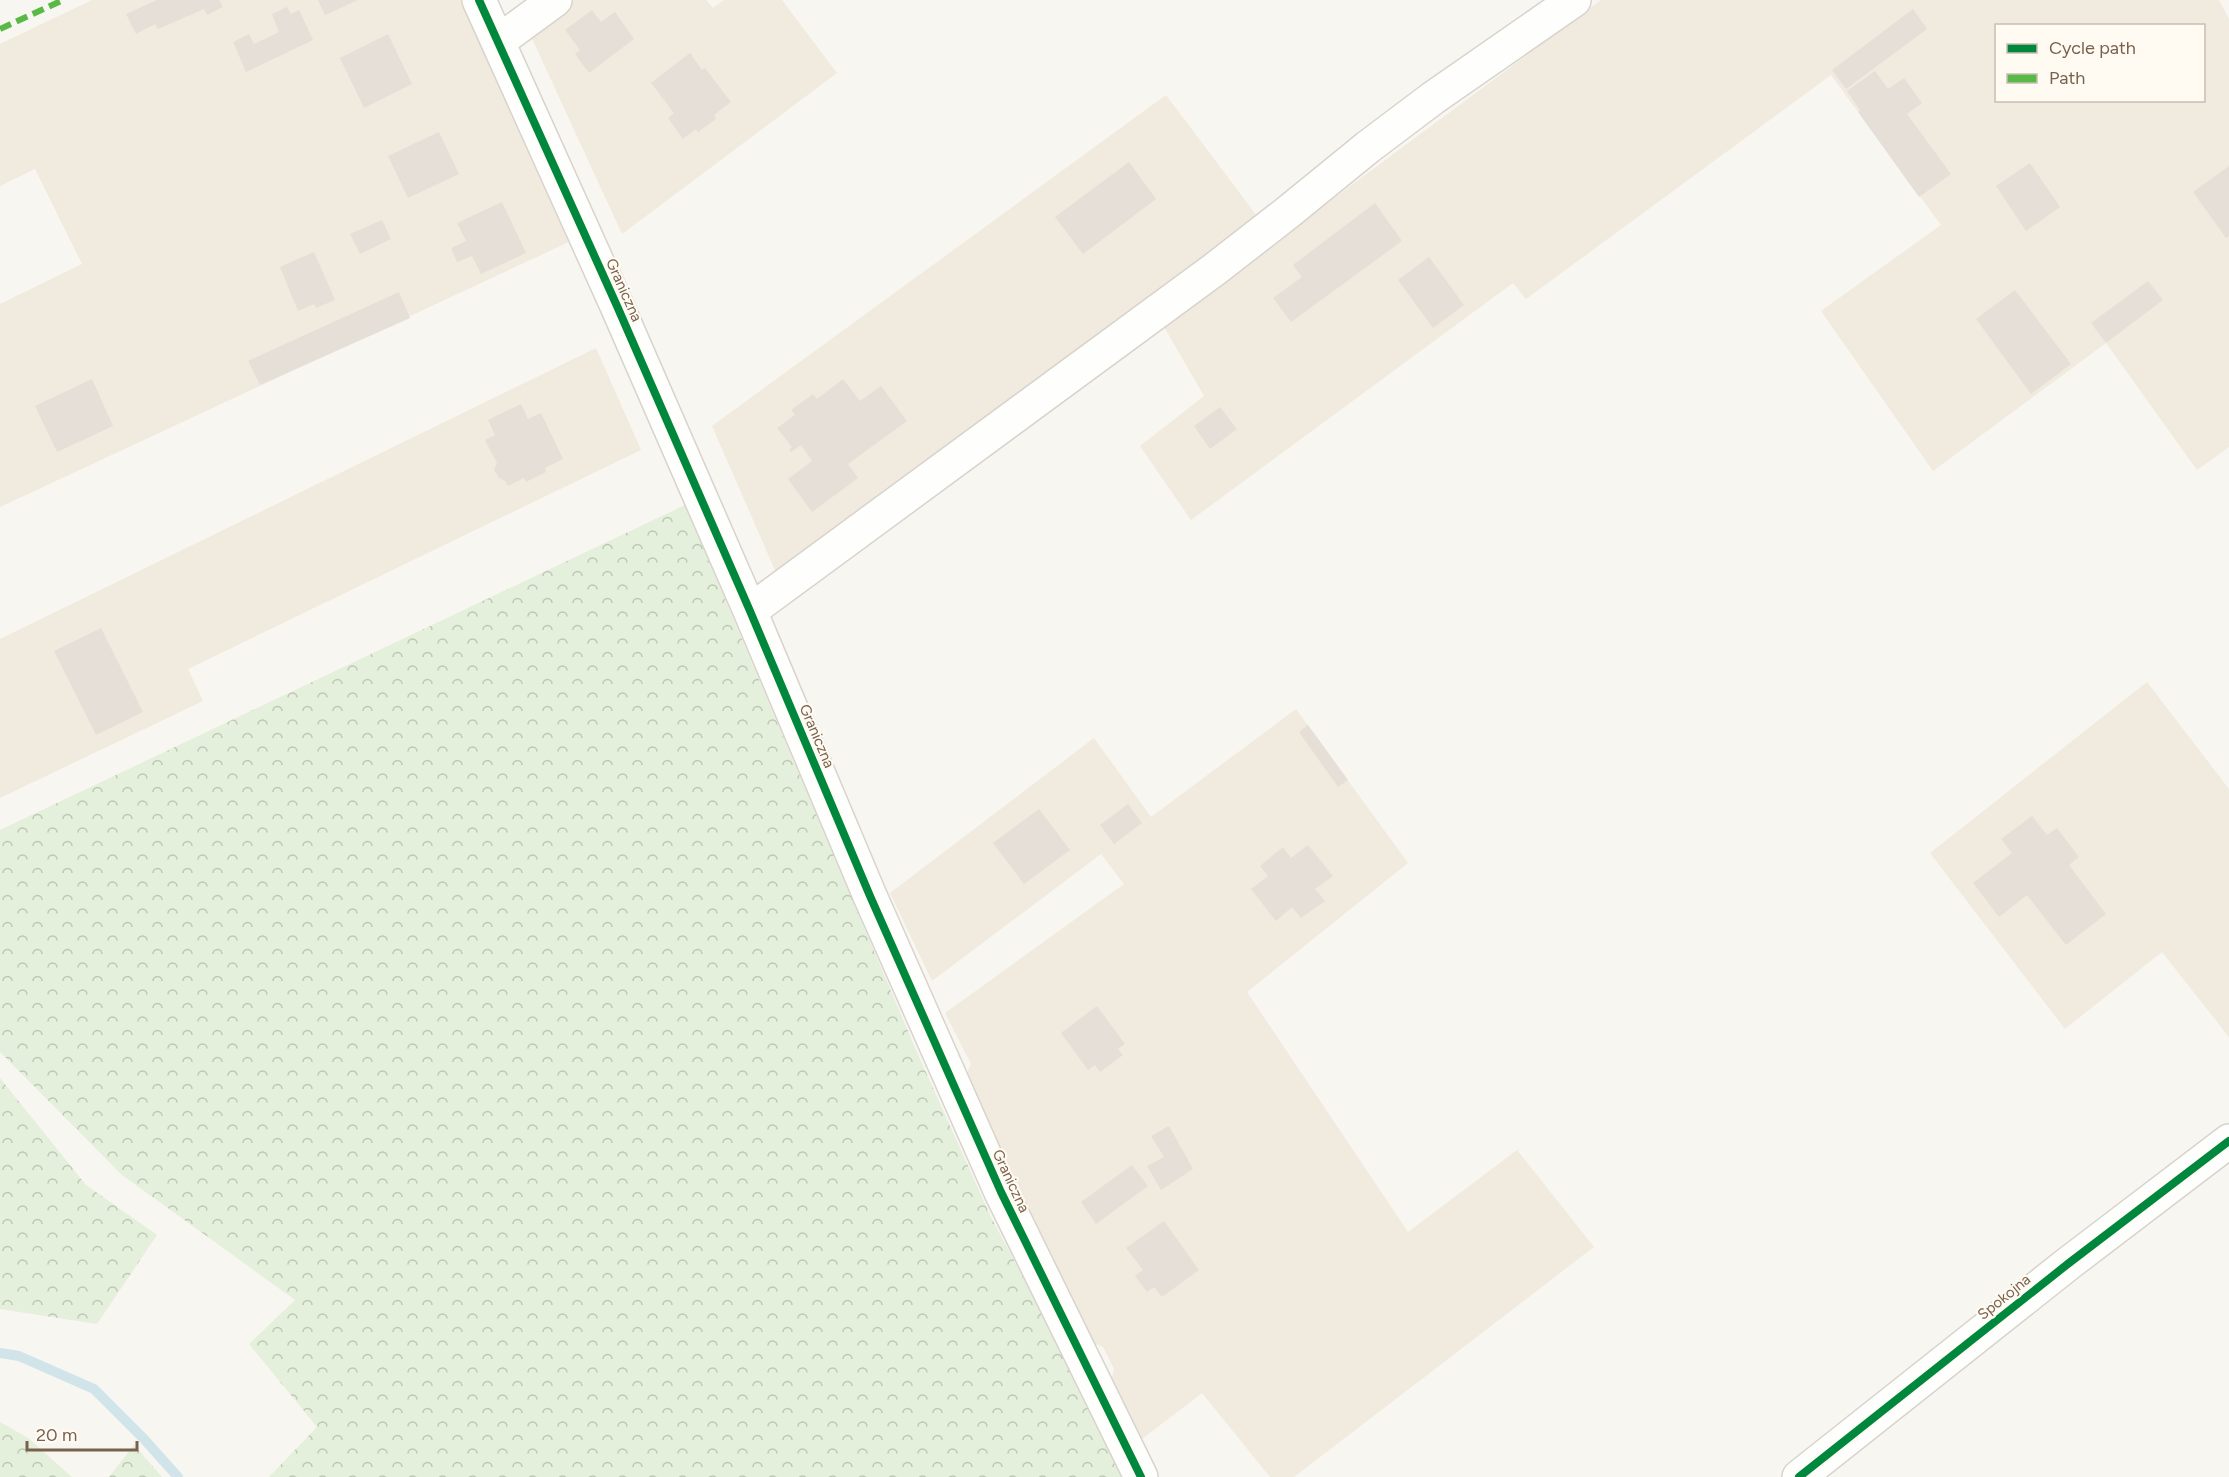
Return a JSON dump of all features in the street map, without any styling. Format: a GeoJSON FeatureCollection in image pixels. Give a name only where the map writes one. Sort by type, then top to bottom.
{"type":"FeatureCollection","features":[{"type":"Feature","properties":{"kind":"street","name":"Graniczna"},"geometry":{"type":"LineString","coordinates":[[479,0],[750,611],[870,896],[1001,1192],[1141,1477]]}},
{"type":"Feature","properties":{"kind":"street"},"geometry":{"type":"LineString","coordinates":[[499,41],[555,0]]}},
{"type":"Feature","properties":{"kind":"street"},"geometry":{"type":"LineString","coordinates":[[750,611],[1215,268],[1433,98],[1574,0]]}},
{"type":"Feature","properties":{"kind":"street","name":"Spokojna"},"geometry":{"type":"LineString","coordinates":[[1799,1477],[2068,1263],[2229,1141]]}},
{"type":"Feature","properties":{"kind":"shaded area"},"geometry":{"type":"Polygon","coordinates":[[[92,0],[461,0],[532,150],[571,241],[0,507],[0,304],[82,264],[35,169],[0,186],[0,44],[92,0]]]}},
{"type":"Feature","properties":{"kind":"shaded area"},"geometry":{"type":"Polygon","coordinates":[[[574,0],[706,0],[713,8],[724,0],[782,0],[837,73],[622,234],[529,32],[574,0]]]}},
{"type":"Feature","properties":{"kind":"shaded area"},"geometry":{"type":"Polygon","coordinates":[[[1601,0],[2219,0],[2229,19],[2229,447],[2197,470],[2106,343],[1933,471],[1821,311],[1941,225],[1831,75],[1526,299],[1513,283],[1191,520],[1140,446],[1204,396],[1163,325],[1601,0]]]}},
{"type":"Feature","properties":{"kind":"shaded area"},"geometry":{"type":"Polygon","coordinates":[[[1166,95],[1260,220],[778,577],[712,426],[1166,95]]]}},
{"type":"Feature","properties":{"kind":"shaded area"},"geometry":{"type":"Polygon","coordinates":[[[596,348],[641,450],[188,669],[203,701],[0,798],[0,639],[596,348]]]}},
{"type":"Feature","properties":{"kind":"shaded area"},"geometry":{"type":"Polygon","coordinates":[[[2147,682],[2229,789],[2229,1037],[2162,952],[2065,1029],[1930,853],[2147,682]]]}},
{"type":"Feature","properties":{"kind":"shaded area"},"geometry":{"type":"Polygon","coordinates":[[[1296,709],[1408,863],[1247,992],[1408,1232],[1517,1150],[1594,1247],[1294,1477],[1270,1477],[1202,1393],[1142,1439],[1112,1378],[1114,1369],[1103,1347],[1093,1343],[965,1077],[971,1064],[945,1013],[1124,884],[1101,854],[932,981],[890,893],[1094,738],[1151,817],[1296,709]]]}},
{"type":"Feature","properties":{"kind":"green space"},"geometry":{"type":"Polygon","coordinates":[[[685,505],[916,1050],[991,1217],[1129,1477],[269,1477],[317,1427],[249,1344],[295,1300],[122,1175],[0,1052],[0,830],[685,505]]]}},
{"type":"Feature","properties":{"kind":"green space"},"geometry":{"type":"Polygon","coordinates":[[[0,1078],[86,1185],[157,1235],[97,1324],[0,1309],[0,1078]]]}},
{"type":"Feature","properties":{"kind":"green space"},"geometry":{"type":"Polygon","coordinates":[[[0,1422],[28,1438],[72,1477],[0,1477],[0,1422]]]}},
{"type":"Feature","properties":{"kind":"green space"},"geometry":{"type":"Polygon","coordinates":[[[134,1445],[162,1477],[109,1477],[134,1445]]]}},
{"type":"Feature","properties":{"kind":"building"},"geometry":{"type":"Polygon","coordinates":[[[157,0],[219,0],[223,7],[207,15],[204,9],[158,29],[155,24],[136,34],[126,14],[157,0]]]}},
{"type":"Feature","properties":{"kind":"building"},"geometry":{"type":"Polygon","coordinates":[[[318,0],[358,0],[325,15],[318,0]]]}},
{"type":"Feature","properties":{"kind":"building"},"geometry":{"type":"Polygon","coordinates":[[[287,7],[291,14],[299,10],[313,40],[246,72],[233,42],[249,34],[254,44],[279,32],[272,14],[287,7]]]}},
{"type":"Feature","properties":{"kind":"building"},"geometry":{"type":"Polygon","coordinates":[[[1913,9],[1927,29],[1846,89],[1832,70],[1913,9]]]}},
{"type":"Feature","properties":{"kind":"building"},"geometry":{"type":"Polygon","coordinates":[[[592,10],[601,22],[615,12],[634,39],[589,73],[575,54],[580,50],[565,30],[592,10]]]}},
{"type":"Feature","properties":{"kind":"building"},"geometry":{"type":"Polygon","coordinates":[[[388,34],[412,84],[364,108],[340,58],[388,34]]]}},
{"type":"Feature","properties":{"kind":"building"},"geometry":{"type":"Polygon","coordinates":[[[690,53],[702,70],[705,68],[731,102],[714,115],[716,119],[698,132],[696,129],[683,139],[668,118],[674,113],[651,83],[690,53]]]}},
{"type":"Feature","properties":{"kind":"building"},"geometry":{"type":"Polygon","coordinates":[[[1875,71],[1888,89],[1904,78],[1922,103],[1907,114],[1951,174],[1919,197],[1858,112],[1860,110],[1847,91],[1875,71]]]}},
{"type":"Feature","properties":{"kind":"building"},"geometry":{"type":"Polygon","coordinates":[[[439,132],[459,174],[408,198],[388,156],[439,132]]]}},
{"type":"Feature","properties":{"kind":"building"},"geometry":{"type":"Polygon","coordinates":[[[1129,162],[1156,199],[1083,254],[1055,217],[1129,162]]]}},
{"type":"Feature","properties":{"kind":"building"},"geometry":{"type":"Polygon","coordinates":[[[2030,163],[2060,207],[2026,231],[1996,186],[2030,163]]]}},
{"type":"Feature","properties":{"kind":"building"},"geometry":{"type":"Polygon","coordinates":[[[2229,166],[2229,236],[2226,238],[2193,192],[2229,166]]]}},
{"type":"Feature","properties":{"kind":"building"},"geometry":{"type":"Polygon","coordinates":[[[502,202],[526,253],[481,274],[472,256],[457,262],[451,248],[466,241],[457,223],[502,202]]]}},
{"type":"Feature","properties":{"kind":"building"},"geometry":{"type":"Polygon","coordinates":[[[1375,203],[1402,241],[1291,322],[1273,298],[1302,277],[1293,265],[1375,203]]]}},
{"type":"Feature","properties":{"kind":"building"},"geometry":{"type":"Polygon","coordinates":[[[382,220],[391,239],[360,254],[350,234],[382,220]]]}},
{"type":"Feature","properties":{"kind":"building"},"geometry":{"type":"Polygon","coordinates":[[[314,252],[335,300],[316,308],[314,304],[298,311],[280,267],[314,252]]]}},
{"type":"Feature","properties":{"kind":"building"},"geometry":{"type":"Polygon","coordinates":[[[1429,257],[1464,305],[1433,328],[1398,280],[1429,257]]]}},
{"type":"Feature","properties":{"kind":"building"},"geometry":{"type":"Polygon","coordinates":[[[2148,281],[2163,300],[2106,343],[2091,323],[2148,281]]]}},
{"type":"Feature","properties":{"kind":"building"},"geometry":{"type":"Polygon","coordinates":[[[2015,290],[2071,364],[2031,394],[1976,319],[2015,290]]]}},
{"type":"Feature","properties":{"kind":"building"},"geometry":{"type":"Polygon","coordinates":[[[399,292],[410,318],[260,385],[248,361],[399,292]]]}},
{"type":"Feature","properties":{"kind":"building"},"geometry":{"type":"Polygon","coordinates":[[[92,379],[113,426],[57,452],[35,406],[92,379]]]}},
{"type":"Feature","properties":{"kind":"building"},"geometry":{"type":"Polygon","coordinates":[[[843,379],[860,401],[881,386],[907,421],[848,464],[858,478],[812,512],[788,479],[812,461],[801,445],[791,452],[789,450],[792,447],[777,428],[795,415],[791,410],[813,394],[817,399],[843,379]]]}},
{"type":"Feature","properties":{"kind":"building"},"geometry":{"type":"Polygon","coordinates":[[[521,404],[528,419],[541,413],[563,459],[545,468],[546,472],[526,482],[524,478],[508,486],[494,470],[497,463],[485,440],[495,435],[488,420],[521,404]]]}},
{"type":"Feature","properties":{"kind":"building"},"geometry":{"type":"Polygon","coordinates":[[[1220,407],[1237,429],[1210,449],[1194,426],[1220,407]]]}},
{"type":"Feature","properties":{"kind":"building"},"geometry":{"type":"Polygon","coordinates":[[[101,628],[143,712],[96,735],[54,651],[101,628]]]}},
{"type":"Feature","properties":{"kind":"building"},"geometry":{"type":"Polygon","coordinates":[[[1308,725],[1348,780],[1338,787],[1299,732],[1308,725]]]}},
{"type":"Feature","properties":{"kind":"building"},"geometry":{"type":"Polygon","coordinates":[[[1128,804],[1142,823],[1114,844],[1100,825],[1128,804]]]}},
{"type":"Feature","properties":{"kind":"building"},"geometry":{"type":"Polygon","coordinates":[[[1039,809],[1070,850],[1024,884],[993,843],[1039,809]]]}},
{"type":"Feature","properties":{"kind":"building"},"geometry":{"type":"Polygon","coordinates":[[[2032,816],[2047,835],[2057,828],[2079,857],[2069,865],[2106,914],[2066,945],[2027,895],[1999,917],[1973,883],[2012,853],[2001,839],[2032,816]]]}},
{"type":"Feature","properties":{"kind":"building"},"geometry":{"type":"Polygon","coordinates":[[[1308,845],[1333,876],[1315,889],[1325,901],[1301,918],[1292,907],[1276,921],[1251,889],[1268,876],[1260,866],[1283,847],[1291,858],[1308,845]]]}},
{"type":"Feature","properties":{"kind":"building"},"geometry":{"type":"Polygon","coordinates":[[[1097,1006],[1125,1044],[1118,1049],[1123,1055],[1100,1072],[1095,1065],[1088,1070],[1061,1033],[1097,1006]]]}},
{"type":"Feature","properties":{"kind":"building"},"geometry":{"type":"Polygon","coordinates":[[[1169,1126],[1193,1169],[1161,1190],[1147,1166],[1164,1157],[1151,1136],[1169,1126]]]}},
{"type":"Feature","properties":{"kind":"building"},"geometry":{"type":"Polygon","coordinates":[[[1132,1165],[1148,1186],[1096,1224],[1081,1202],[1132,1165]]]}},
{"type":"Feature","properties":{"kind":"building"},"geometry":{"type":"Polygon","coordinates":[[[1164,1221],[1199,1270],[1162,1297],[1154,1287],[1147,1292],[1135,1276],[1143,1270],[1126,1248],[1164,1221]]]}},
{"type":"Feature","properties":{"kind":"waterway"},"geometry":{"type":"LineString","coordinates":[[0,1353],[19,1356],[94,1389],[178,1477]]}},
{"type":"Feature","properties":{"kind":"marked path"},"geometry":{"type":"LineString","coordinates":[[0,29],[63,0]]}},
{"type":"Feature","properties":{"kind":"cycle path"},"geometry":{"type":"LineString","coordinates":[[479,0],[617,306],[750,611],[870,896],[1001,1192],[1141,1477]]}},
{"type":"Feature","properties":{"kind":"cycle path"},"geometry":{"type":"LineString","coordinates":[[1799,1477],[2069,1263],[2229,1141]]}}]}
